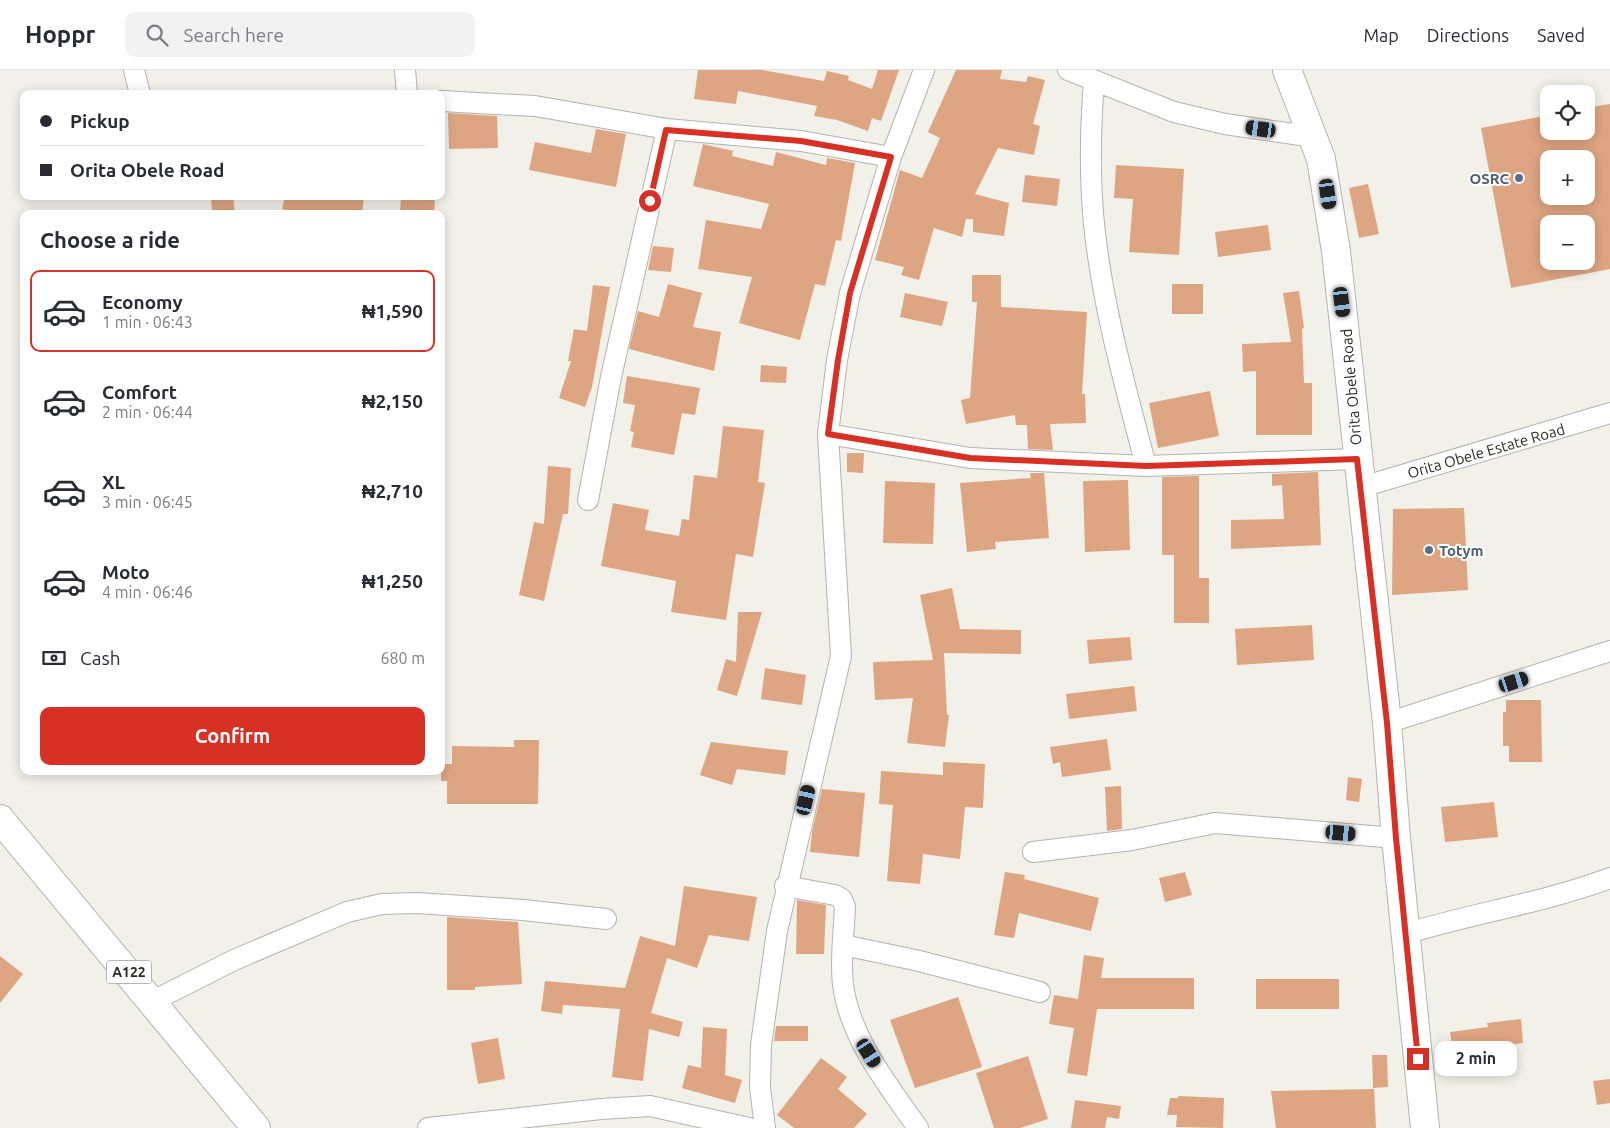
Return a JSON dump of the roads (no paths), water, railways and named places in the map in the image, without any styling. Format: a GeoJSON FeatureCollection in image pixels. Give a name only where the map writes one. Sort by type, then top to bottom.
{"type":"FeatureCollection","features":[{"type":"Feature","properties":{"kind":"main road","name":"Orita Obele Road"},"geometry":{"type":"LineString","coordinates":[[1287,70],[1314,137],[1328,194],[1336,250],[1357,459],[1362,488],[1387,723],[1405,934],[1425,1128]]}},
{"type":"Feature","properties":{"kind":"main road","name":"A122"},"geometry":{"type":"LineString","coordinates":[[0,819],[153,1001],[256,1128]]}},
{"type":"Feature","properties":{"kind":"street"},"geometry":{"type":"LineString","coordinates":[[134,70],[139,90]]}},
{"type":"Feature","properties":{"kind":"street"},"geometry":{"type":"LineString","coordinates":[[405,70],[407,90]]}},
{"type":"Feature","properties":{"kind":"street"},"geometry":{"type":"LineString","coordinates":[[765,1128],[760,1087],[761,1045],[767,992],[785,886],[841,656],[828,434],[838,360],[850,293],[891,157],[924,70]]}},
{"type":"Feature","properties":{"kind":"street"},"geometry":{"type":"LineString","coordinates":[[1068,70],[1174,112],[1225,124],[1314,137]]}},
{"type":"Feature","properties":{"kind":"street"},"geometry":{"type":"LineString","coordinates":[[1094,81],[1090,124],[1095,232],[1117,356],[1146,466]]}},
{"type":"Feature","properties":{"kind":"street"},"geometry":{"type":"LineString","coordinates":[[445,101],[535,106],[666,130],[801,141],[891,157]]}},
{"type":"Feature","properties":{"kind":"street"},"geometry":{"type":"LineString","coordinates":[[588,500],[611,377],[666,130]]}},
{"type":"Feature","properties":{"kind":"street","name":"Orita Obele Estate Road"},"geometry":{"type":"LineString","coordinates":[[1362,488],[1610,413]]}},
{"type":"Feature","properties":{"kind":"street"},"geometry":{"type":"LineString","coordinates":[[828,434],[970,458],[1146,466],[1357,459]]}},
{"type":"Feature","properties":{"kind":"street"},"geometry":{"type":"LineString","coordinates":[[1387,723],[1610,651]]}},
{"type":"Feature","properties":{"kind":"street"},"geometry":{"type":"LineString","coordinates":[[1033,852],[1089,846],[1215,822],[1396,838]]}},
{"type":"Feature","properties":{"kind":"street"},"geometry":{"type":"LineString","coordinates":[[1405,934],[1464,917],[1555,896],[1610,878]]}},
{"type":"Feature","properties":{"kind":"street"},"geometry":{"type":"LineString","coordinates":[[785,886],[835,895],[842,899],[845,907],[843,982],[846,1002],[854,1027],[894,1094],[918,1128]]}},
{"type":"Feature","properties":{"kind":"street"},"geometry":{"type":"LineString","coordinates":[[153,1001],[274,942],[347,912],[382,904],[417,903],[523,910],[606,919]]}},
{"type":"Feature","properties":{"kind":"street"},"geometry":{"type":"LineString","coordinates":[[843,945],[915,960],[1040,992]]}},
{"type":"Feature","properties":{"kind":"street"},"geometry":{"type":"LineString","coordinates":[[428,1128],[592,1110],[650,1106],[749,1128]]}},
{"type":"Feature","properties":{"kind":"place","name":"OSRC"},"geometry":{"type":"Point","coordinates":[1519,178]}},
{"type":"Feature","properties":{"kind":"place","name":"Totym"},"geometry":{"type":"Point","coordinates":[1429,550]}}]}
